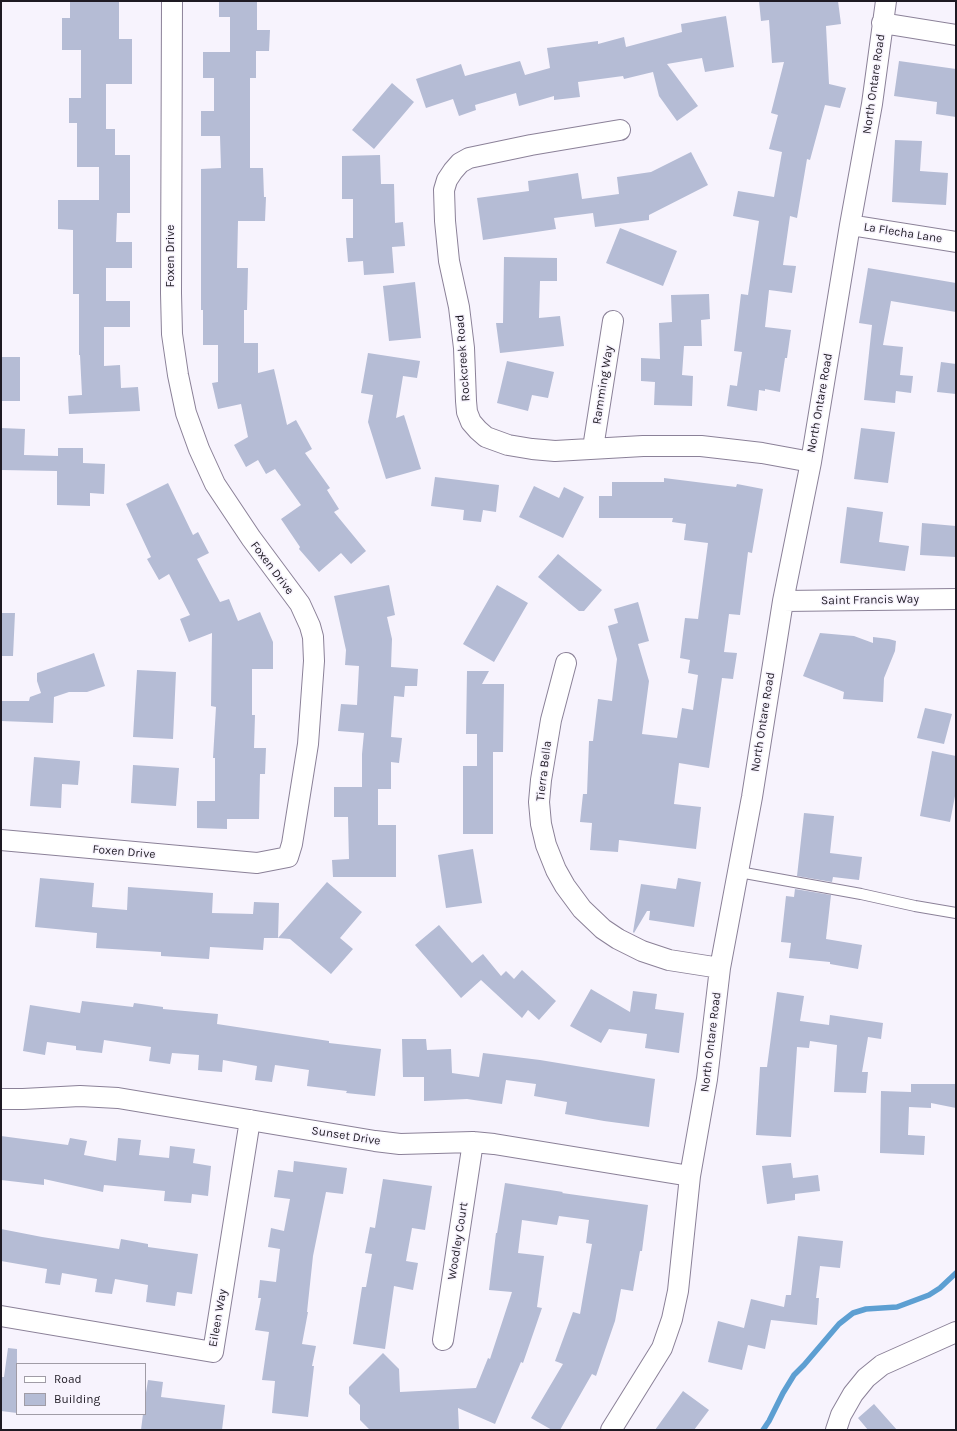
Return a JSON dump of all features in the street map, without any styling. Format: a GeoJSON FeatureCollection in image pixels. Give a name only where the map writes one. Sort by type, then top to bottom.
{"type":"FeatureCollection","features":[{"type":"Feature","properties":{"kind":"street","name":"Foxen Drive"},"geometry":{"type":"LineString","coordinates":[[1,840],[257,863],[288,857],[292,844],[308,744],[314,661],[312,637],[310,626],[300,604],[251,538],[215,484],[199,449],[186,413],[178,375],[172,334],[172,1]]}},
{"type":"Feature","properties":{"kind":"street","name":"North Ontare Road"},"geometry":{"type":"LineString","coordinates":[[611,1430],[662,1348],[672,1319],[678,1291],[690,1176],[707,1079],[720,968],[752,797],[783,601],[811,462],[850,225],[872,104],[886,1]]}},
{"type":"Feature","properties":{"kind":"street"},"geometry":{"type":"LineString","coordinates":[[882,23],[956,35]]}},
{"type":"Feature","properties":{"kind":"street","name":"Rockcreek Road"},"geometry":{"type":"LineString","coordinates":[[620,130],[531,144],[469,158],[460,163],[447,180],[444,190],[449,261],[459,307],[464,348],[467,412],[471,422],[486,436],[508,445],[532,449],[555,451],[643,446],[701,446],[762,453],[811,462]]}},
{"type":"Feature","properties":{"kind":"street","name":"La Flecha Lane"},"geometry":{"type":"LineString","coordinates":[[850,225],[956,242]]}},
{"type":"Feature","properties":{"kind":"street","name":"Ramming Way"},"geometry":{"type":"LineString","coordinates":[[593,448],[613,321]]}},
{"type":"Feature","properties":{"kind":"street","name":"Saint Francis Way"},"geometry":{"type":"LineString","coordinates":[[783,601],[956,599]]}},
{"type":"Feature","properties":{"kind":"street","name":"Tierra Bella"},"geometry":{"type":"LineString","coordinates":[[566,663],[551,720],[541,780],[539,802],[544,838],[556,870],[565,886],[582,909],[602,929],[618,939],[642,951],[669,960],[720,968]]}},
{"type":"Feature","properties":{"kind":"street","name":"Sunset Drive"},"geometry":{"type":"LineString","coordinates":[[1,1099],[80,1096],[118,1098],[375,1141],[400,1144],[473,1142],[494,1144],[690,1176]]}},
{"type":"Feature","properties":{"kind":"street","name":"Eileen Way"},"geometry":{"type":"LineString","coordinates":[[1,1316],[213,1352],[250,1120]]}},
{"type":"Feature","properties":{"kind":"street","name":"Woodley Court"},"geometry":{"type":"LineString","coordinates":[[443,1340],[473,1142]]}},
{"type":"Feature","properties":{"kind":"street"},"geometry":{"type":"LineString","coordinates":[[836,1430],[841,1415],[853,1394],[866,1378],[882,1365],[956,1332]]}},
{"type":"Feature","properties":{"kind":"lane"},"geometry":{"type":"LineString","coordinates":[[738,872],[854,892],[915,906],[956,913]]}},
{"type":"Feature","properties":{"kind":"building"},"geometry":{"type":"Polygon","coordinates":[[[70,1],[119,1],[119,39],[132,39],[132,84],[106,84],[106,129],[115,129],[115,155],[130,155],[130,213],[117,213],[116,242],[132,242],[132,268],[106,268],[106,301],[130,301],[130,327],[104,327],[104,366],[120,365],[121,388],[138,387],[140,411],[69,414],[68,396],[82,395],[79,355],[79,294],[73,294],[73,230],[58,229],[58,200],[99,200],[99,167],[77,167],[77,123],[69,123],[69,98],[81,98],[81,50],[62,50],[62,18],[70,18],[70,1]]]}},
{"type":"Feature","properties":{"kind":"building"},"geometry":{"type":"Polygon","coordinates":[[[219,1],[257,1],[257,30],[270,30],[269,51],[256,51],[256,78],[250,78],[250,168],[263,168],[264,197],[266,197],[265,221],[238,221],[237,268],[248,268],[247,310],[244,310],[244,343],[258,343],[258,373],[274,369],[287,425],[296,420],[312,449],[305,453],[330,488],[327,490],[339,509],[334,512],[366,551],[351,564],[341,553],[319,572],[299,549],[300,547],[281,519],[301,505],[275,469],[266,474],[258,460],[246,467],[234,445],[248,437],[241,404],[218,409],[212,383],[218,382],[218,345],[203,345],[203,310],[201,310],[201,169],[221,168],[220,136],[201,136],[201,111],[214,111],[214,78],[203,78],[203,52],[230,52],[230,17],[219,17],[219,1]]]}},
{"type":"Feature","properties":{"kind":"building"},"geometry":{"type":"Polygon","coordinates":[[[759,1],[838,1],[841,24],[826,26],[829,84],[846,88],[840,108],[825,105],[810,160],[807,159],[797,218],[790,216],[783,265],[796,266],[792,293],[769,290],[765,327],[791,330],[780,392],[765,389],[765,391],[759,390],[757,411],[727,406],[730,385],[737,386],[742,352],[734,351],[741,294],[748,295],[759,221],[733,216],[738,191],[774,197],[782,152],[769,149],[778,115],[771,113],[784,62],[772,63],[769,20],[761,21],[759,1]]]}},
{"type":"Feature","properties":{"kind":"building"},"geometry":{"type":"Polygon","coordinates":[[[726,16],[734,67],[705,72],[702,58],[667,64],[698,106],[677,121],[659,96],[653,72],[624,79],[623,76],[578,82],[580,97],[554,100],[554,96],[519,106],[516,93],[475,105],[476,110],[459,116],[453,99],[426,108],[416,79],[461,64],[465,76],[520,61],[525,75],[550,68],[547,48],[598,41],[598,44],[624,37],[626,47],[682,32],[681,24],[726,16]]]}},
{"type":"Feature","properties":{"kind":"building"},"geometry":{"type":"Polygon","coordinates":[[[899,61],[956,69],[956,117],[936,114],[937,102],[894,96],[899,61]]]}},
{"type":"Feature","properties":{"kind":"building"},"geometry":{"type":"Polygon","coordinates":[[[392,83],[414,102],[374,149],[352,130],[392,83]]]}},
{"type":"Feature","properties":{"kind":"building"},"geometry":{"type":"Polygon","coordinates":[[[895,140],[922,141],[920,171],[948,173],[946,205],[892,202],[895,140]]]}},
{"type":"Feature","properties":{"kind":"building"},"geometry":{"type":"Polygon","coordinates":[[[691,152],[708,185],[649,215],[649,220],[595,227],[593,213],[554,218],[556,229],[483,240],[477,198],[529,191],[528,181],[578,173],[582,199],[619,194],[617,177],[651,172],[691,152]]]}},
{"type":"Feature","properties":{"kind":"building"},"geometry":{"type":"Polygon","coordinates":[[[380,155],[381,184],[394,184],[395,223],[403,222],[405,246],[392,247],[394,273],[364,275],[363,261],[348,262],[346,238],[353,238],[353,199],[342,199],[342,156],[380,155]]]}},
{"type":"Feature","properties":{"kind":"building"},"geometry":{"type":"Polygon","coordinates":[[[620,228],[677,251],[663,286],[606,263],[620,228]]]}},
{"type":"Feature","properties":{"kind":"building"},"geometry":{"type":"Polygon","coordinates":[[[504,257],[557,258],[557,281],[540,281],[539,318],[560,316],[564,346],[500,353],[496,323],[503,323],[504,257]]]}},
{"type":"Feature","properties":{"kind":"building"},"geometry":{"type":"Polygon","coordinates":[[[868,268],[956,283],[956,312],[891,301],[883,345],[903,347],[900,375],[913,376],[911,393],[896,391],[895,403],[864,400],[872,325],[859,323],[868,268]]]}},
{"type":"Feature","properties":{"kind":"building"},"geometry":{"type":"Polygon","coordinates":[[[415,282],[421,338],[389,341],[383,286],[415,282]]]}},
{"type":"Feature","properties":{"kind":"building"},"geometry":{"type":"Polygon","coordinates":[[[709,294],[710,319],[701,320],[702,346],[684,346],[682,375],[693,376],[692,406],[654,405],[655,382],[641,381],[641,358],[660,359],[659,323],[672,322],[671,295],[709,294]]]}},
{"type":"Feature","properties":{"kind":"building"},"geometry":{"type":"Polygon","coordinates":[[[368,353],[420,361],[417,378],[403,376],[396,418],[404,415],[421,469],[386,479],[368,422],[373,395],[361,393],[368,353]]]}},
{"type":"Feature","properties":{"kind":"building"},"geometry":{"type":"Polygon","coordinates":[[[1,357],[20,357],[20,401],[1,401],[1,357]]]}},
{"type":"Feature","properties":{"kind":"building"},"geometry":{"type":"Polygon","coordinates":[[[507,361],[554,372],[548,398],[532,395],[528,411],[497,403],[507,361]]]}},
{"type":"Feature","properties":{"kind":"building"},"geometry":{"type":"Polygon","coordinates":[[[941,362],[956,364],[956,394],[937,392],[941,362]]]}},
{"type":"Feature","properties":{"kind":"building"},"geometry":{"type":"Polygon","coordinates":[[[1,428],[25,429],[24,455],[58,456],[58,448],[83,448],[83,463],[105,464],[104,494],[90,493],[90,506],[57,505],[57,471],[1,470],[1,428]]]}},
{"type":"Feature","properties":{"kind":"building"},"geometry":{"type":"Polygon","coordinates":[[[861,428],[895,432],[888,483],[854,479],[861,428]]]}},
{"type":"Feature","properties":{"kind":"building"},"geometry":{"type":"Polygon","coordinates":[[[435,477],[499,485],[496,512],[483,510],[481,522],[463,520],[464,510],[431,506],[435,477]]]}},
{"type":"Feature","properties":{"kind":"building"},"geometry":{"type":"Polygon","coordinates":[[[664,478],[736,487],[737,484],[763,489],[752,553],[748,552],[740,615],[729,614],[724,652],[737,653],[733,679],[722,678],[709,768],[679,763],[674,804],[701,807],[696,849],[619,840],[618,852],[590,850],[592,823],[580,822],[583,794],[587,794],[589,741],[593,741],[598,699],[612,701],[617,659],[608,626],[618,623],[614,609],[638,602],[649,641],[638,644],[649,681],[642,734],[677,738],[682,708],[693,710],[698,675],[688,673],[690,660],[680,658],[685,618],[698,619],[708,543],[684,540],[686,524],[672,522],[673,518],[599,518],[599,496],[612,496],[612,482],[664,482],[664,478]]]}},
{"type":"Feature","properties":{"kind":"building"},"geometry":{"type":"Polygon","coordinates":[[[168,483],[193,535],[198,532],[209,553],[197,559],[220,602],[229,599],[238,621],[260,612],[273,642],[273,669],[252,669],[252,715],[255,715],[254,748],[266,748],[265,774],[260,774],[259,819],[227,819],[227,829],[197,828],[197,801],[215,801],[215,758],[213,758],[216,707],[211,706],[212,633],[189,642],[180,619],[190,615],[169,574],[159,580],[147,559],[151,557],[126,504],[168,483]]]}},
{"type":"Feature","properties":{"kind":"building"},"geometry":{"type":"Polygon","coordinates":[[[534,486],[559,498],[564,487],[584,497],[563,538],[519,517],[534,486]]]}},
{"type":"Feature","properties":{"kind":"building"},"geometry":{"type":"Polygon","coordinates":[[[847,507],[883,512],[879,542],[909,546],[905,571],[840,563],[847,507]]]}},
{"type":"Feature","properties":{"kind":"building"},"geometry":{"type":"Polygon","coordinates":[[[922,523],[956,526],[956,557],[920,555],[922,523]]]}},
{"type":"Feature","properties":{"kind":"building"},"geometry":{"type":"Polygon","coordinates":[[[558,554],[602,590],[584,611],[579,611],[538,577],[558,554]]]}},
{"type":"Feature","properties":{"kind":"building"},"geometry":{"type":"Polygon","coordinates":[[[389,585],[395,615],[387,617],[392,639],[391,667],[418,669],[417,686],[405,686],[404,697],[394,696],[391,737],[402,738],[399,763],[391,762],[391,789],[378,789],[378,825],[396,825],[396,877],[333,877],[332,860],[349,859],[348,817],[334,817],[334,787],[362,787],[362,754],[364,733],[338,731],[341,704],[357,705],[359,666],[345,665],[346,650],[334,596],[389,585]]]}},
{"type":"Feature","properties":{"kind":"building"},"geometry":{"type":"Polygon","coordinates":[[[497,585],[528,603],[494,662],[463,644],[497,585]]]}},
{"type":"Feature","properties":{"kind":"building"},"geometry":{"type":"Polygon","coordinates":[[[1,613],[15,613],[13,656],[1,656],[1,613]]]}},
{"type":"Feature","properties":{"kind":"building"},"geometry":{"type":"Polygon","coordinates":[[[820,633],[854,636],[873,643],[873,637],[896,641],[895,651],[884,678],[883,702],[843,699],[844,692],[803,676],[820,633]]]}},
{"type":"Feature","properties":{"kind":"building"},"geometry":{"type":"Polygon","coordinates":[[[94,653],[105,686],[87,692],[69,692],[54,697],[53,723],[1,721],[1,701],[29,701],[30,697],[41,693],[37,681],[37,673],[94,653]]]}},
{"type":"Feature","properties":{"kind":"building"},"geometry":{"type":"Polygon","coordinates":[[[137,670],[176,672],[173,739],[133,737],[137,670]]]}},
{"type":"Feature","properties":{"kind":"building"},"geometry":{"type":"Polygon","coordinates":[[[467,671],[489,671],[482,684],[504,684],[503,752],[493,752],[493,834],[463,834],[463,766],[477,766],[477,734],[466,734],[467,671]]]}},
{"type":"Feature","properties":{"kind":"building"},"geometry":{"type":"Polygon","coordinates":[[[925,708],[952,714],[944,744],[917,738],[925,708]]]}},
{"type":"Feature","properties":{"kind":"building"},"geometry":{"type":"Polygon","coordinates":[[[932,751],[956,756],[956,791],[950,822],[920,816],[932,751]]]}},
{"type":"Feature","properties":{"kind":"building"},"geometry":{"type":"Polygon","coordinates":[[[34,757],[80,761],[78,785],[62,784],[61,808],[30,806],[34,757]]]}},
{"type":"Feature","properties":{"kind":"building"},"geometry":{"type":"Polygon","coordinates":[[[133,765],[179,768],[176,806],[131,803],[133,765]]]}},
{"type":"Feature","properties":{"kind":"building"},"geometry":{"type":"Polygon","coordinates":[[[804,813],[834,816],[830,853],[862,857],[859,880],[833,877],[832,882],[797,876],[804,813]]]}},
{"type":"Feature","properties":{"kind":"building"},"geometry":{"type":"Polygon","coordinates":[[[473,849],[482,903],[446,908],[438,855],[473,849]]]}},
{"type":"Feature","properties":{"kind":"building"},"geometry":{"type":"Polygon","coordinates":[[[40,878],[94,883],[92,907],[127,910],[128,887],[213,893],[212,913],[253,914],[254,902],[279,903],[278,938],[264,938],[263,950],[210,947],[209,959],[161,956],[161,952],[96,948],[97,933],[35,927],[40,878]]]}},
{"type":"Feature","properties":{"kind":"building"},"geometry":{"type":"Polygon","coordinates":[[[678,878],[701,882],[694,927],[649,920],[650,911],[647,911],[634,933],[641,884],[676,889],[678,878]]]}},
{"type":"Feature","properties":{"kind":"building"},"geometry":{"type":"Polygon","coordinates":[[[327,882],[362,912],[340,938],[353,949],[331,974],[290,939],[278,938],[327,882]]]}},
{"type":"Feature","properties":{"kind":"building"},"geometry":{"type":"Polygon","coordinates":[[[795,889],[831,895],[826,939],[862,945],[858,969],[830,964],[830,962],[789,958],[791,943],[781,942],[786,896],[794,897],[795,889]]]}},
{"type":"Feature","properties":{"kind":"building"},"geometry":{"type":"Polygon","coordinates":[[[439,925],[472,963],[483,954],[501,976],[506,971],[514,979],[522,970],[556,1001],[539,1020],[528,1010],[522,1018],[481,980],[461,998],[415,945],[439,925]]]}},
{"type":"Feature","properties":{"kind":"building"},"geometry":{"type":"Polygon","coordinates":[[[591,989],[630,1012],[633,991],[657,994],[655,1009],[684,1013],[679,1053],[645,1048],[647,1034],[609,1029],[601,1043],[570,1026],[591,989]]]}},
{"type":"Feature","properties":{"kind":"building"},"geometry":{"type":"Polygon","coordinates":[[[777,992],[804,996],[800,1021],[829,1025],[830,1015],[883,1023],[881,1039],[868,1037],[862,1072],[868,1072],[866,1093],[834,1092],[837,1045],[810,1041],[809,1048],[797,1047],[791,1137],[756,1135],[760,1067],[767,1067],[777,992]]]}},
{"type":"Feature","properties":{"kind":"building"},"geometry":{"type":"Polygon","coordinates":[[[82,1001],[133,1007],[134,1003],[163,1007],[163,1009],[218,1014],[217,1024],[329,1041],[329,1043],[381,1049],[375,1096],[346,1093],[347,1091],[307,1086],[309,1070],[275,1065],[272,1082],[255,1080],[257,1066],[223,1060],[222,1072],[198,1070],[199,1055],[172,1053],[170,1064],[149,1061],[151,1047],[104,1040],[102,1053],[76,1050],[76,1046],[47,1042],[45,1055],[23,1051],[30,1005],[80,1013],[82,1001]]]}},
{"type":"Feature","properties":{"kind":"building"},"geometry":{"type":"Polygon","coordinates":[[[402,1039],[426,1039],[427,1050],[451,1049],[452,1073],[479,1077],[483,1053],[540,1060],[655,1079],[649,1127],[565,1114],[567,1102],[534,1096],[536,1084],[506,1080],[502,1104],[467,1099],[424,1101],[424,1077],[403,1077],[402,1039]]]}},
{"type":"Feature","properties":{"kind":"building"},"geometry":{"type":"Polygon","coordinates":[[[911,1084],[956,1084],[956,1108],[931,1103],[931,1108],[909,1107],[908,1135],[925,1136],[924,1155],[880,1153],[881,1091],[911,1092],[911,1084]]]}},
{"type":"Feature","properties":{"kind":"building"},"geometry":{"type":"Polygon","coordinates":[[[1,1136],[68,1145],[70,1138],[87,1141],[84,1155],[116,1161],[118,1138],[141,1140],[139,1155],[169,1158],[170,1146],[195,1149],[193,1163],[211,1166],[208,1196],[192,1194],[191,1203],[164,1201],[165,1191],[104,1185],[103,1192],[44,1179],[44,1185],[1,1180],[1,1136]]]}},
{"type":"Feature","properties":{"kind":"building"},"geometry":{"type":"Polygon","coordinates":[[[294,1161],[347,1168],[343,1194],[326,1192],[313,1256],[308,1312],[302,1344],[316,1346],[312,1366],[314,1366],[308,1417],[272,1413],[275,1381],[262,1380],[269,1332],[255,1330],[261,1298],[258,1298],[260,1280],[276,1282],[280,1249],[268,1247],[271,1228],[284,1231],[290,1199],[274,1197],[278,1170],[293,1172],[294,1161]]]}},
{"type":"Feature","properties":{"kind":"building"},"geometry":{"type":"Polygon","coordinates":[[[791,1163],[793,1178],[818,1175],[820,1191],[795,1194],[795,1200],[767,1204],[762,1166],[791,1163]]]}},
{"type":"Feature","properties":{"kind":"building"},"geometry":{"type":"Polygon","coordinates":[[[383,1179],[432,1186],[425,1230],[412,1228],[406,1261],[418,1263],[413,1290],[394,1286],[385,1349],[353,1344],[362,1287],[366,1287],[372,1254],[365,1253],[370,1227],[375,1228],[383,1179]]]}},
{"type":"Feature","properties":{"kind":"building"},"geometry":{"type":"Polygon","coordinates":[[[505,1183],[563,1192],[562,1193],[648,1205],[642,1251],[640,1251],[633,1291],[621,1289],[615,1321],[596,1376],[592,1374],[560,1430],[552,1430],[531,1418],[563,1364],[555,1361],[573,1312],[580,1314],[592,1244],[586,1243],[589,1220],[559,1216],[557,1225],[522,1220],[518,1253],[544,1256],[537,1307],[542,1308],[523,1363],[521,1362],[495,1424],[458,1408],[459,1430],[370,1430],[360,1420],[360,1405],[349,1394],[349,1387],[383,1353],[399,1369],[400,1392],[476,1388],[488,1358],[490,1359],[512,1292],[489,1290],[496,1233],[505,1183]]]}},
{"type":"Feature","properties":{"kind":"building"},"geometry":{"type":"Polygon","coordinates":[[[1,1229],[119,1249],[121,1239],[148,1244],[148,1247],[198,1254],[192,1294],[177,1292],[175,1306],[146,1302],[148,1285],[115,1279],[112,1294],[95,1292],[97,1279],[62,1273],[60,1285],[45,1283],[47,1269],[1,1261],[1,1229]]]}},
{"type":"Feature","properties":{"kind":"building"},"geometry":{"type":"Polygon","coordinates":[[[798,1236],[843,1241],[840,1268],[820,1266],[816,1298],[819,1298],[817,1325],[771,1320],[765,1349],[748,1345],[742,1370],[708,1362],[718,1321],[744,1328],[751,1299],[784,1307],[786,1295],[791,1295],[798,1236]]]}},
{"type":"Feature","properties":{"kind":"building"},"geometry":{"type":"Polygon","coordinates":[[[8,1348],[17,1349],[16,1413],[1,1411],[1,1377],[4,1377],[8,1348]]]}},
{"type":"Feature","properties":{"kind":"building"},"geometry":{"type":"Polygon","coordinates":[[[148,1380],[163,1382],[161,1397],[225,1405],[222,1430],[141,1430],[143,1415],[146,1415],[146,1393],[148,1380]]]}},
{"type":"Feature","properties":{"kind":"building"},"geometry":{"type":"Polygon","coordinates":[[[683,1391],[709,1410],[694,1430],[655,1430],[683,1391]]]}},
{"type":"Feature","properties":{"kind":"building"},"geometry":{"type":"Polygon","coordinates":[[[874,1404],[897,1430],[868,1430],[858,1418],[874,1404]]]}},
{"type":"Feature","properties":{"kind":"waterway"},"geometry":{"type":"LineString","coordinates":[[763,1430],[794,1375],[839,1324],[853,1313],[866,1309],[897,1307],[929,1295],[940,1288],[956,1273]]}}]}
